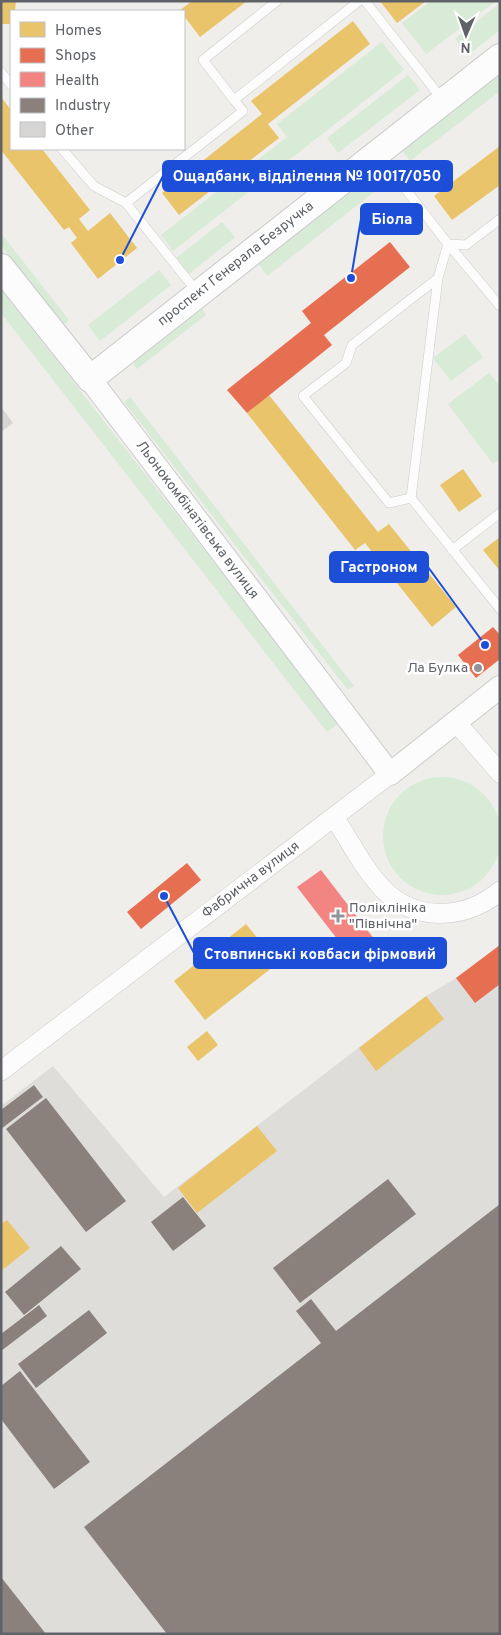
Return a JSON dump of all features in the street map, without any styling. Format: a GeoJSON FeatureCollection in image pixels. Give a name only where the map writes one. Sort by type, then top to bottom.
{"type":"FeatureCollection","features":[{"type":"Feature","properties":{"kind":"main road","name":"проспект Генерала Безручка"},"geometry":{"type":"LineString","coordinates":[[90,379],[500,57]]}},
{"type":"Feature","properties":{"kind":"main road","name":"Льонокомбінатівська вулиця"},"geometry":{"type":"LineString","coordinates":[[1,267],[90,379]]}},
{"type":"Feature","properties":{"kind":"street","name":"Льонокомбінатівська вулиця"},"geometry":{"type":"LineString","coordinates":[[90,379],[390,774]]}},
{"type":"Feature","properties":{"kind":"street","name":"Фабрична вулиця"},"geometry":{"type":"LineString","coordinates":[[1,1071],[390,774],[500,687]]}},
{"type":"Feature","properties":{"kind":"street"},"geometry":{"type":"LineString","coordinates":[[456,722],[500,773]]}},
{"type":"Feature","properties":{"kind":"street"},"geometry":{"type":"LineString","coordinates":[[334,817],[375,880],[385,890],[408,906],[436,914],[450,914],[478,906],[500,891]]}},
{"type":"Feature","properties":{"kind":"lane"},"geometry":{"type":"LineString","coordinates":[[126,203],[243,111],[203,60],[277,1]]}},
{"type":"Feature","properties":{"kind":"lane"},"geometry":{"type":"LineString","coordinates":[[234,100],[359,1]]}},
{"type":"Feature","properties":{"kind":"lane"},"geometry":{"type":"LineString","coordinates":[[364,1],[444,101]]}},
{"type":"Feature","properties":{"kind":"lane"},"geometry":{"type":"LineString","coordinates":[[1,72],[10,84]]}},
{"type":"Feature","properties":{"kind":"lane"},"geometry":{"type":"LineString","coordinates":[[63,150],[94,186],[126,203],[198,294]]}},
{"type":"Feature","properties":{"kind":"lane"},"geometry":{"type":"LineString","coordinates":[[377,153],[448,244],[500,306]]}},
{"type":"Feature","properties":{"kind":"lane"},"geometry":{"type":"LineString","coordinates":[[448,244],[466,245],[500,219]]}},
{"type":"Feature","properties":{"kind":"lane"},"geometry":{"type":"LineString","coordinates":[[448,244],[438,278],[411,498],[452,550],[498,603]]}},
{"type":"Feature","properties":{"kind":"lane"},"geometry":{"type":"LineString","coordinates":[[411,498],[389,503],[303,396],[346,363],[352,345],[438,278]]}},
{"type":"Feature","properties":{"kind":"lane"},"geometry":{"type":"LineString","coordinates":[[452,550],[500,513]]}},
{"type":"Feature","properties":{"kind":"shaded area"},"geometry":{"type":"Polygon","coordinates":[[[500,945],[500,1634],[1,1634],[1,1106],[53,1066],[164,1197],[426,996],[456,978],[500,945]]]}},
{"type":"Feature","properties":{"kind":"green space"},"geometry":{"type":"Polygon","coordinates":[[[431,1],[496,1],[426,54],[402,23],[431,1]]]}},
{"type":"Feature","properties":{"kind":"green space"},"geometry":{"type":"Polygon","coordinates":[[[500,3],[500,30],[468,55],[455,39],[500,3]]]}},
{"type":"Feature","properties":{"kind":"green space"},"geometry":{"type":"Polygon","coordinates":[[[382,42],[404,70],[173,251],[161,235],[287,137],[277,124],[382,42]]]}},
{"type":"Feature","properties":{"kind":"green space"},"geometry":{"type":"Polygon","coordinates":[[[500,70],[500,91],[410,161],[400,148],[500,70]]]}},
{"type":"Feature","properties":{"kind":"green space"},"geometry":{"type":"Polygon","coordinates":[[[408,75],[420,90],[338,153],[327,138],[408,75]]]}},
{"type":"Feature","properties":{"kind":"green space"},"geometry":{"type":"Polygon","coordinates":[[[378,168],[388,181],[267,276],[257,262],[378,168]]]}},
{"type":"Feature","properties":{"kind":"green space"},"geometry":{"type":"Polygon","coordinates":[[[222,222],[235,237],[189,274],[176,258],[222,222]]]}},
{"type":"Feature","properties":{"kind":"green space"},"geometry":{"type":"Polygon","coordinates":[[[1,233],[69,320],[63,325],[1,245],[1,233]]]}},
{"type":"Feature","properties":{"kind":"green space"},"geometry":{"type":"Polygon","coordinates":[[[159,270],[171,285],[100,341],[88,325],[159,270]]]}},
{"type":"Feature","properties":{"kind":"green space"},"geometry":{"type":"Polygon","coordinates":[[[1,289],[339,723],[327,732],[1,313],[1,289]]]}},
{"type":"Feature","properties":{"kind":"green space"},"geometry":{"type":"Polygon","coordinates":[[[202,309],[206,315],[137,369],[133,363],[202,309]]]}},
{"type":"Feature","properties":{"kind":"green space"},"geometry":{"type":"Polygon","coordinates":[[[465,334],[483,357],[451,381],[433,358],[465,334]]]}},
{"type":"Feature","properties":{"kind":"green space"},"geometry":{"type":"Polygon","coordinates":[[[489,373],[500,386],[500,459],[493,464],[448,404],[489,373]]]}},
{"type":"Feature","properties":{"kind":"green space"},"geometry":{"type":"Polygon","coordinates":[[[130,397],[354,686],[348,690],[124,402],[130,397]]]}},
{"type":"Feature","properties":{"kind":"green space"},"geometry":{"type":"Polygon","coordinates":[[[442,777],[465,782],[484,794],[496,813],[501,836],[496,859],[484,878],[465,890],[442,895],[419,890],[400,878],[388,859],[383,836],[388,813],[400,794],[419,782],[442,777]]]}},
{"type":"Feature","properties":{"kind":"building: Homes"},"geometry":{"type":"Polygon","coordinates":[[[1,1],[16,1],[15,10],[10,10],[10,24],[1,24],[1,1]]]}},
{"type":"Feature","properties":{"kind":"building: Homes"},"geometry":{"type":"Polygon","coordinates":[[[192,1],[247,1],[200,37],[185,17],[185,10],[180,10],[192,1]]]}},
{"type":"Feature","properties":{"kind":"building: Homes"},"geometry":{"type":"Polygon","coordinates":[[[380,1],[426,1],[397,23],[380,1]]]}},
{"type":"Feature","properties":{"kind":"building: Homes"},"geometry":{"type":"Polygon","coordinates":[[[353,21],[370,44],[268,124],[279,138],[179,215],[162,193],[262,114],[251,101],[353,21]]]}},
{"type":"Feature","properties":{"kind":"building: Homes"},"geometry":{"type":"Polygon","coordinates":[[[1,97],[10,109],[10,150],[43,150],[90,210],[79,219],[88,231],[110,213],[137,248],[98,279],[71,243],[77,238],[69,227],[64,230],[1,150],[1,97]]]}},
{"type":"Feature","properties":{"kind":"building: Homes"},"geometry":{"type":"Polygon","coordinates":[[[500,146],[500,185],[452,220],[434,196],[500,146]]]}},
{"type":"Feature","properties":{"kind":"building: Homes"},"geometry":{"type":"Polygon","coordinates":[[[269,395],[378,532],[389,524],[456,607],[432,627],[365,543],[355,550],[247,413],[269,395]]]}},
{"type":"Feature","properties":{"kind":"building: Homes"},"geometry":{"type":"Polygon","coordinates":[[[463,469],[482,496],[459,512],[440,485],[463,469]]]}},
{"type":"Feature","properties":{"kind":"building: Homes"},"geometry":{"type":"Polygon","coordinates":[[[500,537],[500,571],[483,550],[500,537]]]}},
{"type":"Feature","properties":{"kind":"building: Homes"},"geometry":{"type":"Polygon","coordinates":[[[246,924],[278,963],[205,1020],[174,981],[246,924]]]}},
{"type":"Feature","properties":{"kind":"building: Homes"},"geometry":{"type":"Polygon","coordinates":[[[426,996],[444,1019],[376,1071],[359,1048],[426,996]]]}},
{"type":"Feature","properties":{"kind":"building: Homes"},"geometry":{"type":"Polygon","coordinates":[[[207,1031],[218,1045],[198,1061],[187,1047],[207,1031]]]}},
{"type":"Feature","properties":{"kind":"building: Homes"},"geometry":{"type":"Polygon","coordinates":[[[257,1126],[277,1151],[197,1213],[178,1188],[257,1126]]]}},
{"type":"Feature","properties":{"kind":"building: Homes"},"geometry":{"type":"Polygon","coordinates":[[[7,1220],[30,1248],[1,1271],[1,1224],[7,1220]]]}},
{"type":"Feature","properties":{"kind":"building: Shops"},"geometry":{"type":"Polygon","coordinates":[[[390,242],[410,267],[324,335],[332,345],[247,413],[227,390],[311,323],[302,311],[390,242]]]}},
{"type":"Feature","properties":{"kind":"building: Shops"},"geometry":{"type":"Polygon","coordinates":[[[493,627],[500,635],[500,659],[476,678],[458,655],[493,627]]]}},
{"type":"Feature","properties":{"kind":"building: Shops"},"geometry":{"type":"Polygon","coordinates":[[[187,863],[201,880],[141,929],[127,912],[187,863]]]}},
{"type":"Feature","properties":{"kind":"building: Shops"},"geometry":{"type":"Polygon","coordinates":[[[500,945],[500,984],[475,1003],[456,978],[500,945]]]}},
{"type":"Feature","properties":{"kind":"building: Health","name":"Поліклініка \"Північна\""},"geometry":{"type":"Polygon","coordinates":[[[321,870],[378,944],[355,962],[297,887],[321,870]]]}},
{"type":"Feature","properties":{"kind":"building: Industry"},"geometry":{"type":"Polygon","coordinates":[[[34,1085],[43,1097],[1,1129],[1,1110],[34,1085]]]}},
{"type":"Feature","properties":{"kind":"building: Industry"},"geometry":{"type":"Polygon","coordinates":[[[46,1098],[126,1201],[86,1232],[6,1129],[46,1098]]]}},
{"type":"Feature","properties":{"kind":"building: Industry"},"geometry":{"type":"Polygon","coordinates":[[[388,1179],[416,1214],[300,1303],[273,1268],[388,1179]]]}},
{"type":"Feature","properties":{"kind":"building: Industry"},"geometry":{"type":"Polygon","coordinates":[[[183,1197],[206,1226],[173,1251],[151,1222],[183,1197]]]}},
{"type":"Feature","properties":{"kind":"building: Industry"},"geometry":{"type":"Polygon","coordinates":[[[500,1204],[500,1634],[167,1634],[84,1527],[321,1343],[296,1311],[311,1299],[336,1331],[500,1204]]]}},
{"type":"Feature","properties":{"kind":"building: Industry"},"geometry":{"type":"Polygon","coordinates":[[[61,1246],[81,1269],[24,1315],[5,1292],[61,1246]]]}},
{"type":"Feature","properties":{"kind":"building: Industry"},"geometry":{"type":"Polygon","coordinates":[[[39,1305],[47,1316],[1,1351],[1,1334],[39,1305]]]}},
{"type":"Feature","properties":{"kind":"building: Industry"},"geometry":{"type":"Polygon","coordinates":[[[89,1310],[107,1333],[36,1388],[18,1364],[89,1310]]]}},
{"type":"Feature","properties":{"kind":"building: Industry"},"geometry":{"type":"Polygon","coordinates":[[[20,1371],[90,1462],[54,1489],[1,1419],[1,1386],[20,1371]]]}},
{"type":"Feature","properties":{"kind":"building: Industry"},"geometry":{"type":"Polygon","coordinates":[[[1,1577],[46,1634],[1,1634],[1,1577]]]}},
{"type":"Feature","properties":{"kind":"building: Other"},"geometry":{"type":"Polygon","coordinates":[[[1,407],[13,423],[1,432],[1,407]]]}},
{"type":"Feature","properties":{"kind":"place","name":"Ощадбанк, відділення № 10017/050"},"geometry":{"type":"Point","coordinates":[120,260]}},
{"type":"Feature","properties":{"kind":"place","name":"Біола"},"geometry":{"type":"Point","coordinates":[351,278]}},
{"type":"Feature","properties":{"kind":"place","name":"Гастроном"},"geometry":{"type":"Point","coordinates":[485,645]}},
{"type":"Feature","properties":{"kind":"place","name":"Ла Булка"},"geometry":{"type":"Point","coordinates":[478,668]}},
{"type":"Feature","properties":{"kind":"place","name":"Стовпинські ковбаси фірмовий"},"geometry":{"type":"Point","coordinates":[164,896]}},
{"type":"Feature","properties":{"kind":"place","name":"Поліклініка \"Північна\""},"geometry":{"type":"Point","coordinates":[338,916]}}]}
